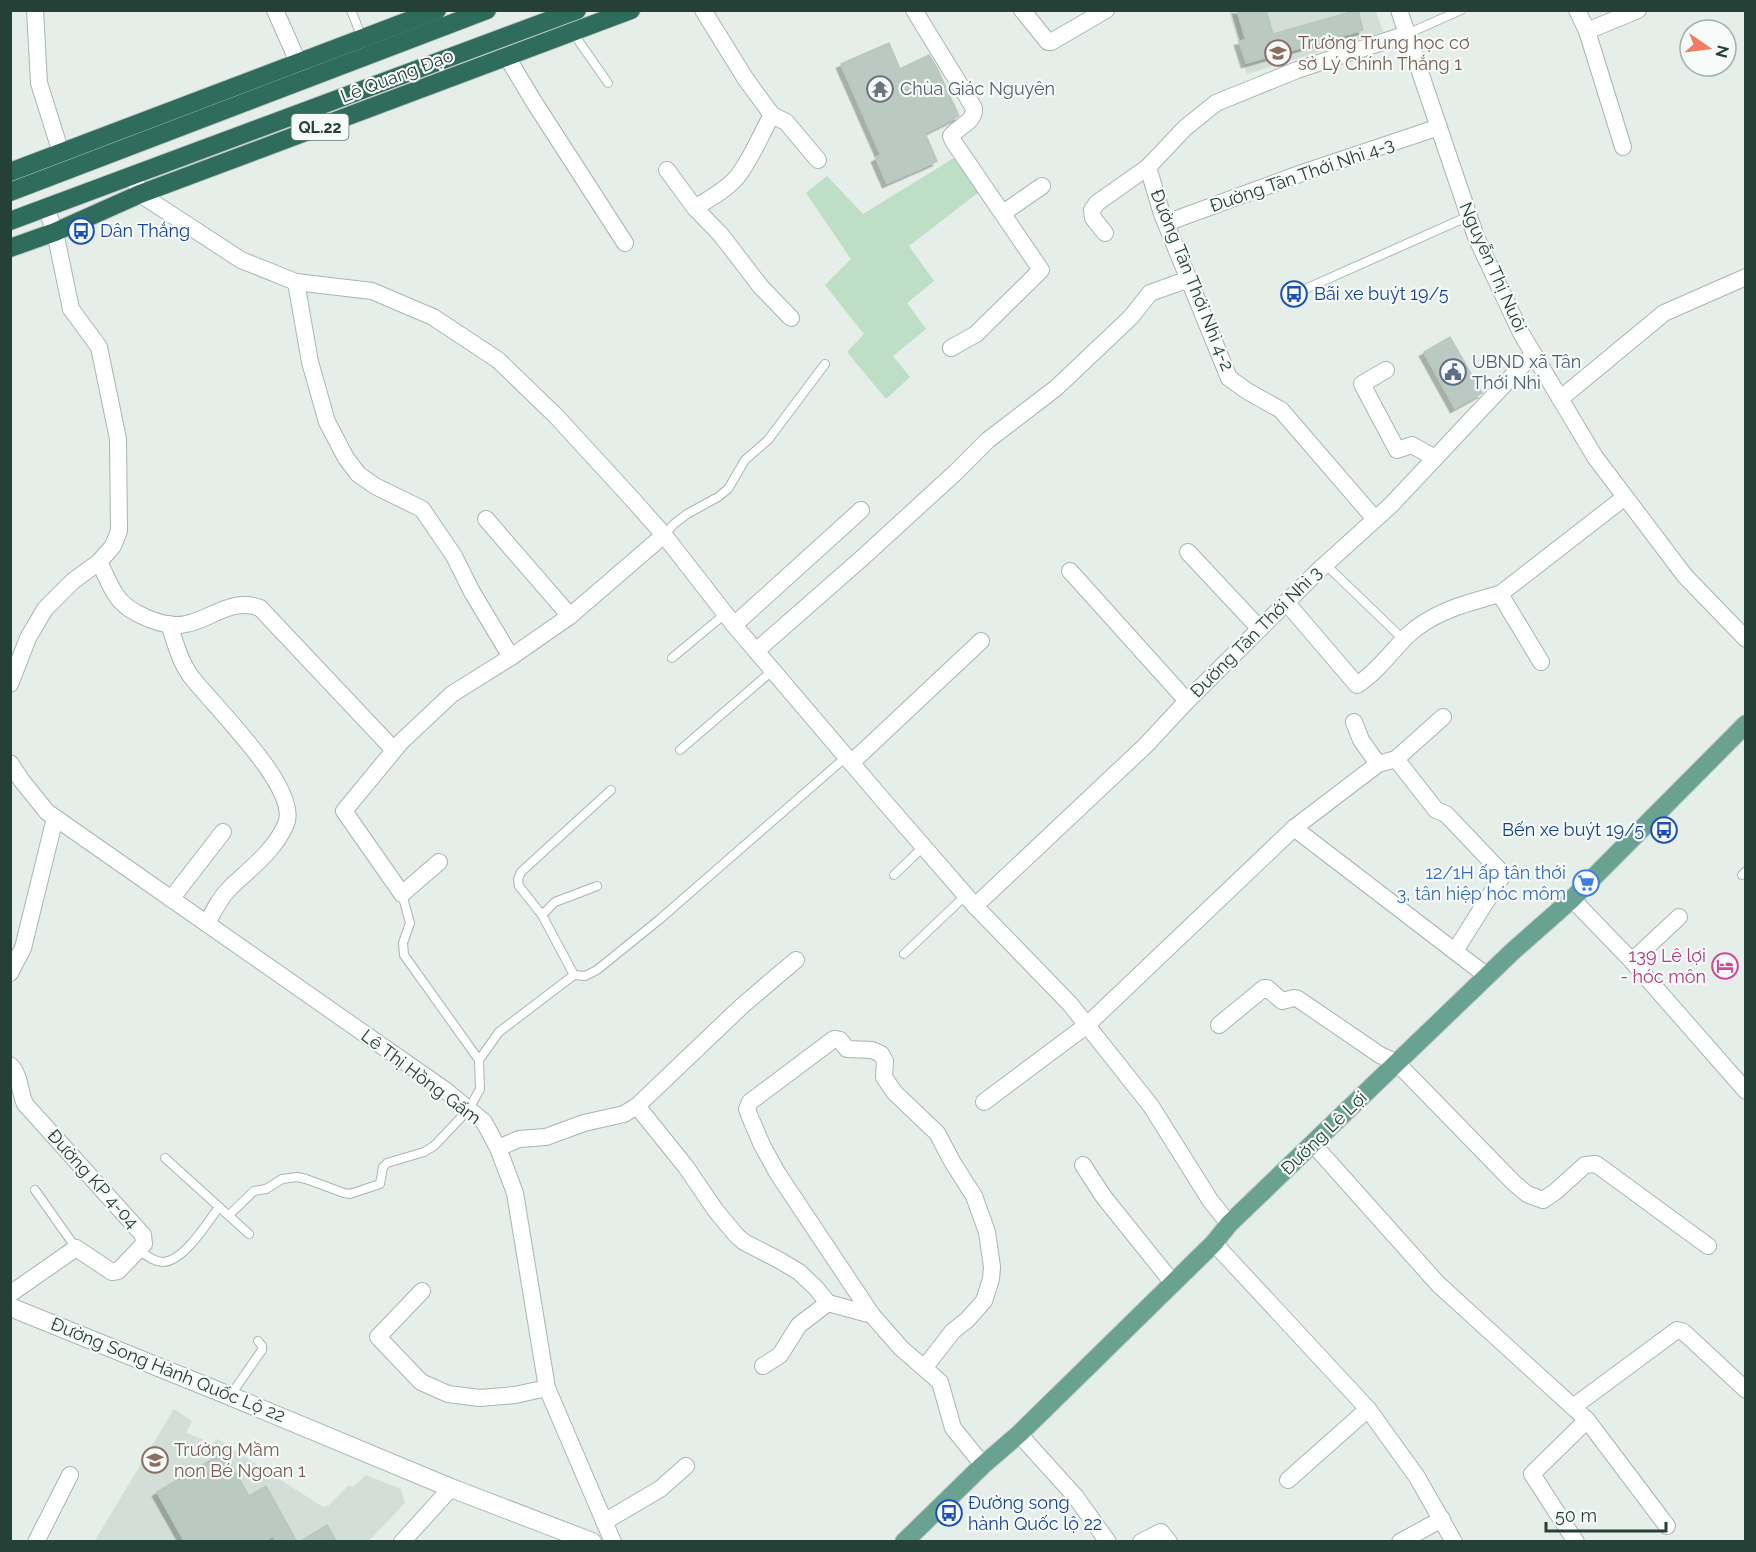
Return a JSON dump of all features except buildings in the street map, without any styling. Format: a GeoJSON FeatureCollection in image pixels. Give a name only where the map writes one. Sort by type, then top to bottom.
{"type":"FeatureCollection","features":[{"type":"Feature","properties":{"kind":"highway","name":"Lê Quang Đạo"},"geometry":{"type":"LineString","coordinates":[[10,172],[302,71],[363,39],[433,16],[487,10]]}},
{"type":"Feature","properties":{"kind":"highway","name":"Lê Quang Đạo"},"geometry":{"type":"LineString","coordinates":[[10,221],[577,10]]}},
{"type":"Feature","properties":{"kind":"highway","name":"Lê Quang Đạo"},"geometry":{"type":"LineString","coordinates":[[10,248],[56,232],[140,194],[631,10]]}},
{"type":"Feature","properties":{"kind":"highway","name":"Lê Quang Đạo"},"geometry":{"type":"LineString","coordinates":[[10,192],[67,171],[433,16]]}},
{"type":"Feature","properties":{"kind":"highway"},"geometry":{"type":"LineString","coordinates":[[61,153],[67,171]]}},
{"type":"Feature","properties":{"kind":"main road","name":"Đường Lê Lợi"},"geometry":{"type":"LineString","coordinates":[[904,1542],[983,1465],[1019,1434],[1214,1243],[1230,1224],[1487,976],[1572,899],[1746,724]]}},
{"type":"Feature","properties":{"kind":"street"},"geometry":{"type":"LineString","coordinates":[[35,10],[39,83],[61,153]]}},
{"type":"Feature","properties":{"kind":"street"},"geometry":{"type":"LineString","coordinates":[[276,10],[302,71]]}},
{"type":"Feature","properties":{"kind":"street"},"geometry":{"type":"LineString","coordinates":[[703,10],[745,78],[772,115],[784,120],[818,160]]}},
{"type":"Feature","properties":{"kind":"street"},"geometry":{"type":"LineString","coordinates":[[914,10],[974,108],[975,113],[972,119],[951,136],[953,141],[1041,270],[976,334],[951,348]]}},
{"type":"Feature","properties":{"kind":"street"},"geometry":{"type":"LineString","coordinates":[[1022,10],[1048,42],[1106,10]]}},
{"type":"Feature","properties":{"kind":"street","name":"Nguyễn Thị Nuôi"},"geometry":{"type":"LineString","coordinates":[[1399,10],[1476,237],[1521,333],[1595,458],[1685,576],[1746,639]]}},
{"type":"Feature","properties":{"kind":"street"},"geometry":{"type":"LineString","coordinates":[[1577,10],[1587,31],[1623,147]]}},
{"type":"Feature","properties":{"kind":"street"},"geometry":{"type":"LineString","coordinates":[[1587,31],[1638,10]]}},
{"type":"Feature","properties":{"kind":"street","name":"Đường Tân Thới Nhì 4-2"},"geometry":{"type":"LineString","coordinates":[[1375,519],[1281,410],[1229,378],[1166,223],[1148,167],[1185,128],[1216,103],[1297,70],[1407,34]]}},
{"type":"Feature","properties":{"kind":"street"},"geometry":{"type":"LineString","coordinates":[[507,57],[625,243]]}},
{"type":"Feature","properties":{"kind":"street"},"geometry":{"type":"LineString","coordinates":[[695,208],[739,175],[772,115]]}},
{"type":"Feature","properties":{"kind":"street","name":"Đường Tân Thới Nhì 4-3"},"geometry":{"type":"LineString","coordinates":[[1166,223],[1305,172],[1438,128]]}},
{"type":"Feature","properties":{"kind":"street"},"geometry":{"type":"LineString","coordinates":[[1105,233],[1093,218],[1092,210],[1097,203],[1148,167]]}},
{"type":"Feature","properties":{"kind":"street"},"geometry":{"type":"LineString","coordinates":[[667,170],[695,208],[721,235],[761,287],[790,318]]}},
{"type":"Feature","properties":{"kind":"street"},"geometry":{"type":"LineString","coordinates":[[132,175],[140,194],[242,260],[296,282],[372,291],[433,317],[498,360],[556,416],[664,535],[729,620],[923,847],[970,900],[1070,1004],[1151,1106],[1210,1200],[1230,1224]]}},
{"type":"Feature","properties":{"kind":"street"},"geometry":{"type":"LineString","coordinates":[[1003,213],[1042,186]]}},
{"type":"Feature","properties":{"kind":"street"},"geometry":{"type":"LineString","coordinates":[[10,684],[28,638],[45,609],[73,581],[99,562],[112,546],[119,531],[118,439],[99,347],[71,309],[56,232],[46,208]]}},
{"type":"Feature","properties":{"kind":"street"},"geometry":{"type":"LineString","coordinates":[[756,651],[861,559],[988,440],[1056,388],[1131,316],[1150,292],[1189,279]]}},
{"type":"Feature","properties":{"kind":"street"},"geometry":{"type":"LineString","coordinates":[[296,282],[310,362],[321,402],[327,422],[346,458],[358,474],[375,486],[422,509],[454,556],[472,592],[511,657]]}},
{"type":"Feature","properties":{"kind":"street"},"geometry":{"type":"LineString","coordinates":[[1560,399],[1664,313],[1743,282]]}},
{"type":"Feature","properties":{"kind":"street","name":"Đường Tân Thới Nhì 3"},"geometry":{"type":"LineString","coordinates":[[970,900],[1145,746],[1286,602],[1391,505],[1533,354]]}},
{"type":"Feature","properties":{"kind":"street"},"geometry":{"type":"LineString","coordinates":[[1386,370],[1362,384],[1397,450],[1412,445],[1435,458]]}},
{"type":"Feature","properties":{"kind":"street"},"geometry":{"type":"LineString","coordinates":[[1286,602],[1357,685],[1426,621],[1453,608],[1500,594],[1625,497]]}},
{"type":"Feature","properties":{"kind":"street"},"geometry":{"type":"LineString","coordinates":[[729,620],[861,510]]}},
{"type":"Feature","properties":{"kind":"street"},"geometry":{"type":"LineString","coordinates":[[486,519],[570,616]]}},
{"type":"Feature","properties":{"kind":"street"},"geometry":{"type":"LineString","coordinates":[[439,862],[402,894],[344,811],[394,750],[452,694],[570,616],[664,535]]}},
{"type":"Feature","properties":{"kind":"street"},"geometry":{"type":"LineString","coordinates":[[1188,552],[1260,629]]}},
{"type":"Feature","properties":{"kind":"street"},"geometry":{"type":"LineString","coordinates":[[99,562],[117,597],[136,613],[161,623],[184,625],[233,606],[250,604],[260,608],[394,750]]}},
{"type":"Feature","properties":{"kind":"street"},"geometry":{"type":"LineString","coordinates":[[1070,571],[1187,701]]}},
{"type":"Feature","properties":{"kind":"street"},"geometry":{"type":"LineString","coordinates":[[1500,594],[1541,662]]}},
{"type":"Feature","properties":{"kind":"street"},"geometry":{"type":"LineString","coordinates":[[169,624],[180,657],[189,674],[240,733],[272,775],[285,796],[288,811],[288,821],[275,843],[260,861],[223,896],[207,924]]}},
{"type":"Feature","properties":{"kind":"street"},"geometry":{"type":"LineString","coordinates":[[849,760],[981,641]]}},
{"type":"Feature","properties":{"kind":"street"},"geometry":{"type":"LineString","coordinates":[[984,1102],[1087,1025],[1294,828],[1378,764],[1396,759],[1443,717]]}},
{"type":"Feature","properties":{"kind":"street"},"geometry":{"type":"LineString","coordinates":[[1354,722],[1360,740],[1378,764]]}},
{"type":"Feature","properties":{"kind":"street"},"geometry":{"type":"LineString","coordinates":[[1396,759],[1436,810],[1451,819],[1502,873],[1455,951]]}},
{"type":"Feature","properties":{"kind":"street","name":"Lê Thị Hồng Gấm"},"geometry":{"type":"LineString","coordinates":[[10,763],[22,782],[47,812],[445,1090],[484,1122],[498,1148],[515,1193],[547,1388],[613,1542]]}},
{"type":"Feature","properties":{"kind":"street"},"geometry":{"type":"LineString","coordinates":[[10,973],[22,948],[55,818]]}},
{"type":"Feature","properties":{"kind":"street"},"geometry":{"type":"LineString","coordinates":[[1294,828],[1487,976]]}},
{"type":"Feature","properties":{"kind":"street"},"geometry":{"type":"LineString","coordinates":[[171,899],[223,832]]}},
{"type":"Feature","properties":{"kind":"street"},"geometry":{"type":"LineString","coordinates":[[1572,899],[1632,961],[1746,1091]]}},
{"type":"Feature","properties":{"kind":"street"},"geometry":{"type":"LineString","coordinates":[[1632,961],[1679,917]]}},
{"type":"Feature","properties":{"kind":"street"},"geometry":{"type":"LineString","coordinates":[[498,1148],[519,1139],[546,1137],[584,1123],[624,1113],[637,1106],[743,1005],[796,960]]}},
{"type":"Feature","properties":{"kind":"street"},"geometry":{"type":"LineString","coordinates":[[1219,1025],[1265,988],[1282,1001],[1298,999],[1380,1055],[1397,1063],[1527,1194],[1543,1200],[1586,1165],[1596,1164],[1708,1246]]}},
{"type":"Feature","properties":{"kind":"street"},"geometry":{"type":"LineString","coordinates":[[925,1367],[953,1331],[967,1320],[984,1301],[991,1279],[987,1232],[974,1196],[937,1133],[894,1092],[884,1077],[885,1061],[881,1054],[872,1050],[847,1049],[840,1040],[834,1039],[752,1100],[747,1109],[778,1174],[872,1315],[901,1348],[940,1382],[953,1428],[983,1465]]}},
{"type":"Feature","properties":{"kind":"street","name":"Đường KP 4-04"},"geometry":{"type":"LineString","coordinates":[[10,1065],[18,1076],[25,1104],[143,1235],[144,1244],[117,1271],[112,1272],[76,1248]]}},
{"type":"Feature","properties":{"kind":"street"},"geometry":{"type":"LineString","coordinates":[[637,1106],[686,1167],[730,1229],[744,1242],[799,1272],[828,1303],[872,1315]]}},
{"type":"Feature","properties":{"kind":"street"},"geometry":{"type":"LineString","coordinates":[[1313,1144],[1438,1284],[1587,1420],[1667,1526]]}},
{"type":"Feature","properties":{"kind":"street"},"geometry":{"type":"LineString","coordinates":[[1083,1165],[1103,1196],[1172,1282]]}},
{"type":"Feature","properties":{"kind":"street"},"geometry":{"type":"LineString","coordinates":[[1214,1243],[1368,1409],[1418,1477],[1454,1542]]}},
{"type":"Feature","properties":{"kind":"street"},"geometry":{"type":"LineString","coordinates":[[10,1294],[76,1248]]}},
{"type":"Feature","properties":{"kind":"street"},"geometry":{"type":"LineString","coordinates":[[422,1291],[378,1338],[421,1382],[448,1394],[480,1398],[516,1395],[547,1388]]}},
{"type":"Feature","properties":{"kind":"street"},"geometry":{"type":"LineString","coordinates":[[763,1366],[780,1355],[796,1329],[828,1303]]}},
{"type":"Feature","properties":{"kind":"street","name":"Đường Song Hành Quốc Lộ 22"},"geometry":{"type":"LineString","coordinates":[[10,1307],[451,1488],[592,1542]]}},
{"type":"Feature","properties":{"kind":"street"},"geometry":{"type":"LineString","coordinates":[[1573,1407],[1677,1330],[1688,1336],[1746,1390]]}},
{"type":"Feature","properties":{"kind":"street"},"geometry":{"type":"LineString","coordinates":[[1288,1480],[1368,1409]]}},
{"type":"Feature","properties":{"kind":"street"},"geometry":{"type":"LineString","coordinates":[[1576,1542],[1532,1474],[1587,1420]]}},
{"type":"Feature","properties":{"kind":"street"},"geometry":{"type":"LineString","coordinates":[[1019,1434],[1075,1496],[1108,1542]]}},
{"type":"Feature","properties":{"kind":"street"},"geometry":{"type":"LineString","coordinates":[[604,1522],[660,1489],[686,1466]]}},
{"type":"Feature","properties":{"kind":"street"},"geometry":{"type":"LineString","coordinates":[[36,1542],[70,1475]]}},
{"type":"Feature","properties":{"kind":"street"},"geometry":{"type":"LineString","coordinates":[[402,1542],[451,1488]]}},
{"type":"Feature","properties":{"kind":"street"},"geometry":{"type":"LineString","coordinates":[[1400,1542],[1442,1519]]}},
{"type":"Feature","properties":{"kind":"street"},"geometry":{"type":"LineString","coordinates":[[1141,1542],[1161,1532],[1169,1542]]}},
{"type":"Feature","properties":{"kind":"lane"},"geometry":{"type":"LineString","coordinates":[[351,10],[363,39]]}},
{"type":"Feature","properties":{"kind":"lane"},"geometry":{"type":"LineString","coordinates":[[1407,34],[1461,10]]}},
{"type":"Feature","properties":{"kind":"lane"},"geometry":{"type":"LineString","coordinates":[[573,33],[608,83]]}},
{"type":"Feature","properties":{"kind":"lane"},"geometry":{"type":"LineString","coordinates":[[1303,290],[1469,216]]}},
{"type":"Feature","properties":{"kind":"lane"},"geometry":{"type":"LineString","coordinates":[[664,535],[687,514],[728,489],[745,460],[768,440],[825,364]]}},
{"type":"Feature","properties":{"kind":"lane"},"geometry":{"type":"LineString","coordinates":[[1325,564],[1404,640]]}},
{"type":"Feature","properties":{"kind":"lane"},"geometry":{"type":"LineString","coordinates":[[672,658],[729,620]]}},
{"type":"Feature","properties":{"kind":"lane"},"geometry":{"type":"LineString","coordinates":[[680,750],[772,670]]}},
{"type":"Feature","properties":{"kind":"lane"},"geometry":{"type":"LineString","coordinates":[[479,1060],[499,1032],[574,975],[585,976],[597,970],[849,760]]}},
{"type":"Feature","properties":{"kind":"lane"},"geometry":{"type":"LineString","coordinates":[[574,975],[542,915],[519,886],[518,879],[521,872],[611,790]]}},
{"type":"Feature","properties":{"kind":"lane"},"geometry":{"type":"LineString","coordinates":[[894,875],[923,847]]}},
{"type":"Feature","properties":{"kind":"lane"},"geometry":{"type":"LineString","coordinates":[[542,915],[555,902],[597,886]]}},
{"type":"Feature","properties":{"kind":"lane"},"geometry":{"type":"LineString","coordinates":[[229,1215],[254,1191],[266,1189],[282,1179],[297,1177],[350,1194],[380,1184],[383,1167],[387,1163],[424,1152],[434,1146],[469,1110],[480,1089],[479,1060],[404,955],[403,943],[410,922],[402,894]]}},
{"type":"Feature","properties":{"kind":"lane"},"geometry":{"type":"LineString","coordinates":[[903,954],[970,900]]}},
{"type":"Feature","properties":{"kind":"lane"},"geometry":{"type":"LineString","coordinates":[[165,1158],[249,1234]]}},
{"type":"Feature","properties":{"kind":"lane"},"geometry":{"type":"LineString","coordinates":[[35,1190],[76,1248]]}},
{"type":"Feature","properties":{"kind":"lane"},"geometry":{"type":"LineString","coordinates":[[138,1250],[156,1260],[165,1262],[174,1259],[191,1244],[219,1207]]}},
{"type":"Feature","properties":{"kind":"lane"},"geometry":{"type":"LineString","coordinates":[[230,1396],[262,1350],[258,1341]]}},
{"type":"Feature","properties":{"kind":"shaded area","name":"Trường Trung học cơ sở Lý Chính Thắng 1"},"geometry":{"type":"Polygon","coordinates":[[[1229,11],[1376,11],[1383,32],[1247,74],[1229,11]]]}},
{"type":"Feature","properties":{"kind":"shaded area"},"geometry":{"type":"Polygon","coordinates":[[[174,1409],[192,1421],[186,1433],[213,1443],[217,1439],[323,1507],[328,1506],[349,1485],[353,1487],[366,1475],[401,1489],[405,1503],[369,1541],[94,1542],[174,1409]]]}},
{"type":"Feature","properties":{"kind":"green space"},"geometry":{"type":"Polygon","coordinates":[[[954,158],[979,192],[909,246],[934,281],[907,303],[926,329],[893,356],[910,377],[886,399],[847,352],[864,334],[825,285],[851,259],[806,193],[827,176],[863,214],[954,158]]]}},
{"type":"Feature","properties":{"kind":"place","name":"Trường Trung học cơ sở Lý Chính Thắng 1"},"geometry":{"type":"Point","coordinates":[1278,53]}},
{"type":"Feature","properties":{"kind":"place","name":"Chùa Giác Nguyên"},"geometry":{"type":"Point","coordinates":[880,89]}},
{"type":"Feature","properties":{"kind":"place","name":"Dân Thắng"},"geometry":{"type":"Point","coordinates":[81,231]}},
{"type":"Feature","properties":{"kind":"place","name":"Bãi xe buýt 19/5"},"geometry":{"type":"Point","coordinates":[1294,294]}},
{"type":"Feature","properties":{"kind":"place","name":"UBND xã Tân Thới Nhì"},"geometry":{"type":"Point","coordinates":[1453,372]}},
{"type":"Feature","properties":{"kind":"place","name":"Bến xe buýt 19/5"},"geometry":{"type":"Point","coordinates":[1664,830]}},
{"type":"Feature","properties":{"kind":"place","name":"12/1H ấp tân thới 3, tân hiệp hóc môm"},"geometry":{"type":"Point","coordinates":[1586,883]}},
{"type":"Feature","properties":{"kind":"place","name":"139 Lê lợi - hóc môn"},"geometry":{"type":"Point","coordinates":[1725,966]}},
{"type":"Feature","properties":{"kind":"place","name":"Trường Mầm non Bé Ngoan 1"},"geometry":{"type":"Point","coordinates":[155,1460]}},
{"type":"Feature","properties":{"kind":"place","name":"Đường song hành Quốc lộ 22"},"geometry":{"type":"Point","coordinates":[949,1513]}}]}
